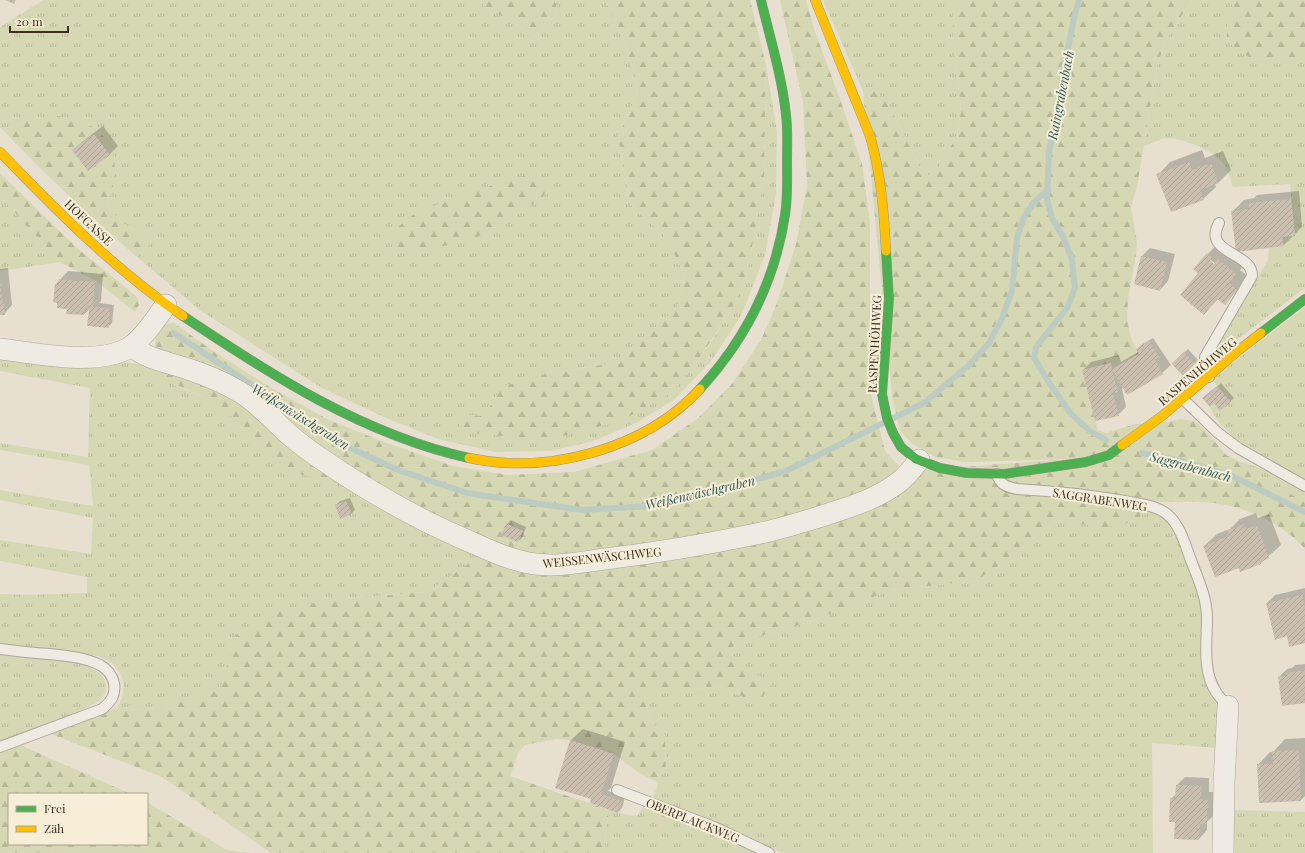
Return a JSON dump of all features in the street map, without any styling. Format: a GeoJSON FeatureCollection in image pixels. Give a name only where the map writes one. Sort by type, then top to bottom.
{"type":"FeatureCollection","features":[{"type":"Feature","properties":{"kind":"main road","name":"HOFGASSE"},"geometry":{"type":"LineString","coordinates":[[0,152],[42,196],[93,244],[166,304],[222,343],[282,380],[366,424],[424,447],[471,459],[506,464],[547,463],[590,455],[626,442],[661,422],[690,400],[719,369],[743,334],[763,294],[775,260],[785,214],[787,167],[786,118],[779,78],[761,0]]}},
{"type":"Feature","properties":{"kind":"main road","name":"RASPENHÖHWEG"},"geometry":{"type":"LineString","coordinates":[[815,0],[870,136],[876,157],[884,214],[889,300],[882,381],[884,409],[892,430],[899,442],[907,452],[919,460],[949,470],[997,474],[1062,466],[1109,455],[1183,399],[1239,350],[1305,299]]}},
{"type":"Feature","properties":{"kind":"street"},"geometry":{"type":"LineString","coordinates":[[0,349],[88,358],[120,352],[132,346],[148,330],[166,304]]}},
{"type":"Feature","properties":{"kind":"street","name":"WEISSENWÄSCHWEG"},"geometry":{"type":"LineString","coordinates":[[132,346],[138,351],[154,359],[187,368],[241,393],[255,403],[285,431],[317,455],[393,503],[432,525],[503,556],[517,561],[536,564],[586,561],[640,554],[772,531],[856,505],[882,494],[909,473],[919,460]]}},
{"type":"Feature","properties":{"kind":"street","name":"SAGGRABENWEG"},"geometry":{"type":"LineString","coordinates":[[1223,853],[1223,805],[1228,706]]}},
{"type":"Feature","properties":{"kind":"lane"},"geometry":{"type":"LineString","coordinates":[[1209,376],[1206,368],[1205,357],[1252,276],[1252,272],[1247,264],[1222,246],[1215,239],[1216,228],[1219,223]]}},
{"type":"Feature","properties":{"kind":"lane"},"geometry":{"type":"LineString","coordinates":[[1183,399],[1217,432],[1238,448],[1305,486]]}},
{"type":"Feature","properties":{"kind":"lane","name":"SAGGRABENWEG"},"geometry":{"type":"LineString","coordinates":[[997,474],[1000,482],[1008,488],[1017,490],[1072,493],[1111,499],[1153,507],[1162,510],[1169,515],[1176,523],[1206,603],[1207,671],[1216,693],[1228,706]]}},
{"type":"Feature","properties":{"kind":"lane"},"geometry":{"type":"LineString","coordinates":[[0,649],[74,657],[88,660],[100,665],[108,671],[113,679],[115,687],[114,696],[110,703],[102,709],[0,747]]}},
{"type":"Feature","properties":{"kind":"lane","name":"OBERPLAICKWEG"},"geometry":{"type":"LineString","coordinates":[[617,790],[714,827],[768,853]]}},
{"type":"Feature","properties":{"kind":"green space"},"geometry":{"type":"Polygon","coordinates":[[[43,0],[476,0],[536,37],[558,13],[555,0],[605,0],[625,42],[638,91],[618,137],[630,204],[664,235],[685,275],[677,307],[620,362],[550,373],[485,416],[466,415],[547,440],[620,421],[671,393],[690,371],[715,336],[735,303],[749,264],[764,176],[766,65],[777,132],[776,194],[765,255],[742,314],[711,361],[674,400],[638,422],[593,441],[551,451],[495,452],[438,439],[384,417],[322,388],[201,311],[137,257],[152,241],[121,222],[107,206],[110,197],[30,119],[4,131],[0,127],[0,27],[43,0]]]}},
{"type":"Feature","properties":{"kind":"green space"},"geometry":{"type":"Polygon","coordinates":[[[476,0],[555,0],[558,13],[536,37],[476,0]]]}},
{"type":"Feature","properties":{"kind":"green space"},"geometry":{"type":"Polygon","coordinates":[[[605,0],[750,0],[766,65],[764,176],[749,264],[735,303],[690,371],[671,393],[621,421],[547,440],[461,432],[459,421],[466,415],[485,416],[501,387],[550,373],[620,362],[677,307],[685,275],[664,235],[630,204],[618,137],[638,91],[625,42],[605,0]]]}},
{"type":"Feature","properties":{"kind":"green space"},"geometry":{"type":"Polygon","coordinates":[[[780,0],[806,0],[815,32],[862,164],[870,222],[870,391],[885,451],[903,470],[859,494],[796,517],[717,535],[562,557],[518,553],[435,518],[160,353],[155,345],[156,333],[165,324],[174,323],[213,351],[273,389],[329,420],[384,442],[453,466],[508,475],[574,472],[652,450],[697,419],[731,385],[761,340],[777,303],[796,244],[807,185],[803,102],[780,0]]]}},
{"type":"Feature","properties":{"kind":"green space"},"geometry":{"type":"Polygon","coordinates":[[[823,0],[954,0],[953,32],[961,111],[957,136],[935,174],[928,175],[921,169],[887,102],[863,91],[823,0]]]}},
{"type":"Feature","properties":{"kind":"green space"},"geometry":{"type":"Polygon","coordinates":[[[954,0],[1192,0],[1167,38],[1157,65],[1137,187],[1131,207],[1137,243],[1128,299],[1127,320],[1131,338],[1139,354],[1112,369],[1111,363],[1082,370],[1098,430],[1106,433],[1135,424],[1167,422],[1181,419],[1194,421],[1206,431],[1226,455],[1239,461],[1260,481],[1305,501],[1305,549],[1281,528],[1251,512],[1222,504],[1154,502],[1152,510],[1122,526],[1102,527],[1056,520],[1002,564],[975,581],[891,590],[809,622],[739,642],[725,653],[772,684],[757,703],[718,686],[677,691],[643,691],[649,719],[665,735],[666,765],[659,783],[638,772],[614,754],[570,740],[556,739],[525,745],[519,751],[510,776],[609,810],[605,839],[605,853],[271,853],[162,777],[51,734],[116,708],[139,710],[157,708],[220,690],[236,635],[277,612],[327,600],[428,592],[482,554],[524,568],[765,541],[923,470],[1069,459],[965,462],[935,457],[911,443],[900,430],[892,396],[863,91],[873,90],[887,102],[921,169],[928,175],[935,174],[957,136],[961,111],[953,32],[954,0]]]}},
{"type":"Feature","properties":{"kind":"green space"},"geometry":{"type":"Polygon","coordinates":[[[1192,0],[1232,0],[1232,13],[1227,28],[1253,59],[1305,57],[1305,288],[1214,357],[1223,335],[1268,260],[1269,248],[1284,246],[1282,237],[1295,236],[1290,184],[1233,187],[1228,172],[1222,162],[1214,155],[1200,147],[1176,139],[1162,139],[1144,146],[1157,65],[1167,38],[1192,0]]]}},
{"type":"Feature","properties":{"kind":"green space"},"geometry":{"type":"Polygon","coordinates":[[[1232,0],[1305,0],[1305,57],[1253,59],[1233,47],[1227,38],[1227,28],[1232,13],[1232,0]]]}},
{"type":"Feature","properties":{"kind":"green space"},"geometry":{"type":"Polygon","coordinates":[[[54,115],[75,119],[90,125],[109,143],[115,166],[114,178],[107,206],[121,222],[152,241],[137,257],[69,196],[4,131],[30,119],[54,115]]]}},
{"type":"Feature","properties":{"kind":"green space"},"geometry":{"type":"Polygon","coordinates":[[[0,173],[76,247],[137,297],[139,305],[135,312],[96,281],[60,262],[0,196],[0,173]]]}},
{"type":"Feature","properties":{"kind":"green space"},"geometry":{"type":"Polygon","coordinates":[[[532,175],[541,179],[547,187],[542,199],[486,233],[455,244],[400,253],[394,243],[394,232],[404,221],[419,211],[513,178],[532,175]]]}},
{"type":"Feature","properties":{"kind":"green space"},"geometry":{"type":"Polygon","coordinates":[[[0,196],[60,262],[0,271],[0,196]]]}},
{"type":"Feature","properties":{"kind":"green space"},"geometry":{"type":"Polygon","coordinates":[[[1305,307],[1305,481],[1239,441],[1227,431],[1217,419],[1210,407],[1214,403],[1221,411],[1230,402],[1212,379],[1305,307]]]}},
{"type":"Feature","properties":{"kind":"green space"},"geometry":{"type":"Polygon","coordinates":[[[0,357],[103,365],[124,362],[147,365],[176,386],[206,398],[230,415],[270,459],[353,485],[482,554],[428,592],[327,600],[236,635],[221,690],[157,708],[139,710],[116,708],[122,698],[124,686],[118,670],[107,660],[94,655],[0,643],[0,594],[28,595],[87,593],[87,577],[0,561],[0,540],[91,554],[93,518],[0,500],[0,490],[93,506],[89,465],[0,450],[0,443],[88,457],[90,388],[0,371],[0,357]]]}},
{"type":"Feature","properties":{"kind":"green space"},"geometry":{"type":"Polygon","coordinates":[[[147,365],[232,393],[353,485],[299,474],[270,459],[230,415],[206,398],[153,375],[147,365]]]}},
{"type":"Feature","properties":{"kind":"green space"},"geometry":{"type":"Polygon","coordinates":[[[1239,461],[1289,481],[1305,490],[1305,501],[1260,481],[1239,461]]]}},
{"type":"Feature","properties":{"kind":"green space"},"geometry":{"type":"Polygon","coordinates":[[[1152,510],[1167,519],[1175,528],[1202,604],[1207,682],[1213,697],[1222,710],[1218,748],[1152,743],[1153,853],[782,853],[750,837],[653,797],[666,765],[665,735],[649,719],[643,691],[677,691],[718,686],[757,703],[725,653],[739,642],[809,622],[891,590],[975,581],[1002,564],[1056,520],[1075,522],[1152,510]]]}},
{"type":"Feature","properties":{"kind":"green space"},"geometry":{"type":"Polygon","coordinates":[[[0,654],[73,662],[84,665],[101,674],[105,682],[106,692],[99,701],[86,708],[56,721],[0,741],[0,654]]]}},
{"type":"Feature","properties":{"kind":"green space"},"geometry":{"type":"Polygon","coordinates":[[[20,745],[129,793],[8,793],[8,845],[148,845],[148,803],[227,850],[181,852],[130,846],[86,847],[49,853],[0,853],[0,752],[20,745]]]}},
{"type":"Feature","properties":{"kind":"green space"},"geometry":{"type":"Polygon","coordinates":[[[643,807],[702,828],[755,853],[605,853],[605,839],[609,810],[633,816],[638,815],[643,807]]]}},
{"type":"Feature","properties":{"kind":"green space"},"geometry":{"type":"Polygon","coordinates":[[[1231,810],[1305,812],[1305,853],[1231,853],[1231,810]]]}},
{"type":"Feature","properties":{"kind":"green space"},"geometry":{"type":"Polygon","coordinates":[[[130,846],[181,852],[227,850],[252,853],[49,853],[86,847],[130,846]]]}},
{"type":"Feature","properties":{"kind":"building"},"geometry":{"type":"Polygon","coordinates":[[[5,0],[16,0],[14,4],[5,0]]]}},
{"type":"Feature","properties":{"kind":"building"},"geometry":{"type":"Polygon","coordinates":[[[94,134],[110,155],[88,171],[72,150],[94,134]]]}},
{"type":"Feature","properties":{"kind":"building"},"geometry":{"type":"Polygon","coordinates":[[[1189,162],[1192,170],[1211,163],[1219,183],[1200,190],[1204,200],[1171,212],[1156,174],[1189,162]]]}},
{"type":"Feature","properties":{"kind":"building"},"geometry":{"type":"Polygon","coordinates":[[[1291,199],[1295,236],[1282,237],[1284,246],[1236,252],[1231,211],[1249,209],[1248,203],[1291,199]]]}},
{"type":"Feature","properties":{"kind":"building"},"geometry":{"type":"Polygon","coordinates":[[[1207,253],[1212,258],[1210,260],[1214,264],[1218,259],[1236,274],[1229,283],[1237,290],[1225,305],[1217,299],[1204,315],[1180,295],[1198,273],[1193,269],[1207,253]]]}},
{"type":"Feature","properties":{"kind":"building"},"geometry":{"type":"Polygon","coordinates":[[[1141,256],[1167,262],[1160,291],[1134,284],[1141,256]]]}},
{"type":"Feature","properties":{"kind":"building"},"geometry":{"type":"Polygon","coordinates":[[[59,279],[95,282],[93,307],[110,308],[109,328],[87,326],[89,310],[85,310],[84,315],[66,314],[67,309],[57,308],[57,303],[53,302],[55,284],[58,284],[59,279]]]}},
{"type":"Feature","properties":{"kind":"building"},"geometry":{"type":"Polygon","coordinates":[[[0,283],[5,315],[0,315],[0,283]]]}},
{"type":"Feature","properties":{"kind":"building"},"geometry":{"type":"Polygon","coordinates":[[[1149,341],[1159,357],[1155,360],[1163,374],[1127,395],[1112,369],[1139,354],[1136,349],[1149,341]]]}},
{"type":"Feature","properties":{"kind":"building"},"geometry":{"type":"Polygon","coordinates":[[[1184,352],[1195,364],[1183,376],[1172,364],[1184,352]]]}},
{"type":"Feature","properties":{"kind":"building"},"geometry":{"type":"Polygon","coordinates":[[[1111,363],[1118,392],[1113,393],[1119,416],[1095,421],[1082,370],[1111,363]]]}},
{"type":"Feature","properties":{"kind":"building"},"geometry":{"type":"Polygon","coordinates":[[[1217,386],[1231,402],[1220,411],[1214,403],[1210,407],[1202,398],[1217,386]]]}},
{"type":"Feature","properties":{"kind":"building"},"geometry":{"type":"Polygon","coordinates":[[[346,501],[352,514],[340,519],[335,505],[346,501]]]}},
{"type":"Feature","properties":{"kind":"building"},"geometry":{"type":"Polygon","coordinates":[[[506,523],[523,531],[518,542],[501,535],[506,523]]]}},
{"type":"Feature","properties":{"kind":"building"},"geometry":{"type":"Polygon","coordinates":[[[1244,524],[1246,529],[1257,525],[1269,558],[1261,562],[1261,564],[1240,572],[1239,568],[1215,577],[1203,546],[1229,536],[1227,531],[1244,524]]]}},
{"type":"Feature","properties":{"kind":"building"},"geometry":{"type":"Polygon","coordinates":[[[1302,595],[1305,608],[1305,643],[1289,647],[1287,636],[1275,640],[1266,603],[1302,595]]]}},
{"type":"Feature","properties":{"kind":"building"},"geometry":{"type":"Polygon","coordinates":[[[1305,670],[1305,703],[1282,706],[1278,677],[1286,676],[1286,673],[1305,670]]]}},
{"type":"Feature","properties":{"kind":"building"},"geometry":{"type":"Polygon","coordinates":[[[570,740],[614,754],[601,794],[622,801],[618,813],[590,803],[591,799],[555,788],[570,740]]]}},
{"type":"Feature","properties":{"kind":"building"},"geometry":{"type":"Polygon","coordinates":[[[1299,750],[1301,801],[1259,803],[1257,764],[1273,764],[1272,751],[1299,750]]]}},
{"type":"Feature","properties":{"kind":"building"},"geometry":{"type":"Polygon","coordinates":[[[1176,785],[1202,786],[1201,799],[1208,800],[1207,824],[1200,824],[1199,840],[1174,839],[1175,822],[1169,822],[1170,798],[1175,799],[1176,785]]]}},
{"type":"Feature","properties":{"kind":"waterway","name":"Saggrabenbach"},"geometry":{"type":"LineString","coordinates":[[1079,0],[1062,77],[1059,113],[1049,150],[1047,199],[1052,218],[1063,237],[1072,259],[1075,288],[1067,308],[1036,347],[1034,358],[1071,414],[1090,431],[1106,440]]}},
{"type":"Feature","properties":{"kind":"waterway","name":"Weißenwäschgraben"},"geometry":{"type":"LineString","coordinates":[[174,333],[337,442],[398,470],[467,493],[581,510],[652,506],[719,490],[786,471],[924,403],[968,366],[989,343],[1002,318],[1012,291],[1017,238],[1024,217],[1034,202],[1048,190]]}},
{"type":"Feature","properties":{"kind":"waterway","name":"Saggrabenbach"},"geometry":{"type":"LineString","coordinates":[[1142,453],[1185,462],[1230,475],[1305,512]]}},
{"type":"Feature","properties":{"kind":"traffic: fast"},"geometry":{"type":"LineString","coordinates":[[700,389],[731,350],[756,308],[774,263],[785,215],[787,202],[786,115],[779,71],[761,0]]}},
{"type":"Feature","properties":{"kind":"traffic: fast"},"geometry":{"type":"LineString","coordinates":[[886,251],[889,299],[882,394],[887,418],[893,433],[901,447],[907,452],[916,459],[940,468],[967,473],[1004,474],[1086,462],[1109,455],[1122,445]]}},
{"type":"Feature","properties":{"kind":"traffic: fast"},"geometry":{"type":"LineString","coordinates":[[1261,333],[1305,299]]}},
{"type":"Feature","properties":{"kind":"traffic: fast"},"geometry":{"type":"LineString","coordinates":[[183,316],[284,381],[356,419],[430,448],[469,458]]}},
{"type":"Feature","properties":{"kind":"traffic: slow"},"geometry":{"type":"LineString","coordinates":[[815,0],[870,136],[874,150],[881,193],[886,251]]}},
{"type":"Feature","properties":{"kind":"traffic: slow"},"geometry":{"type":"LineString","coordinates":[[0,152],[65,218],[110,260],[134,280],[183,316]]}},
{"type":"Feature","properties":{"kind":"traffic: slow"},"geometry":{"type":"LineString","coordinates":[[1122,445],[1162,416],[1261,333]]}},
{"type":"Feature","properties":{"kind":"traffic: slow"},"geometry":{"type":"LineString","coordinates":[[469,458],[499,462],[531,463],[562,459],[594,452],[624,442],[652,427],[678,410],[700,389]]}},
{"type":"Feature","properties":{"kind":"water label","name":"Raingrabenbach"},"geometry":{"type":"Point","coordinates":[1060,95]}}]}
